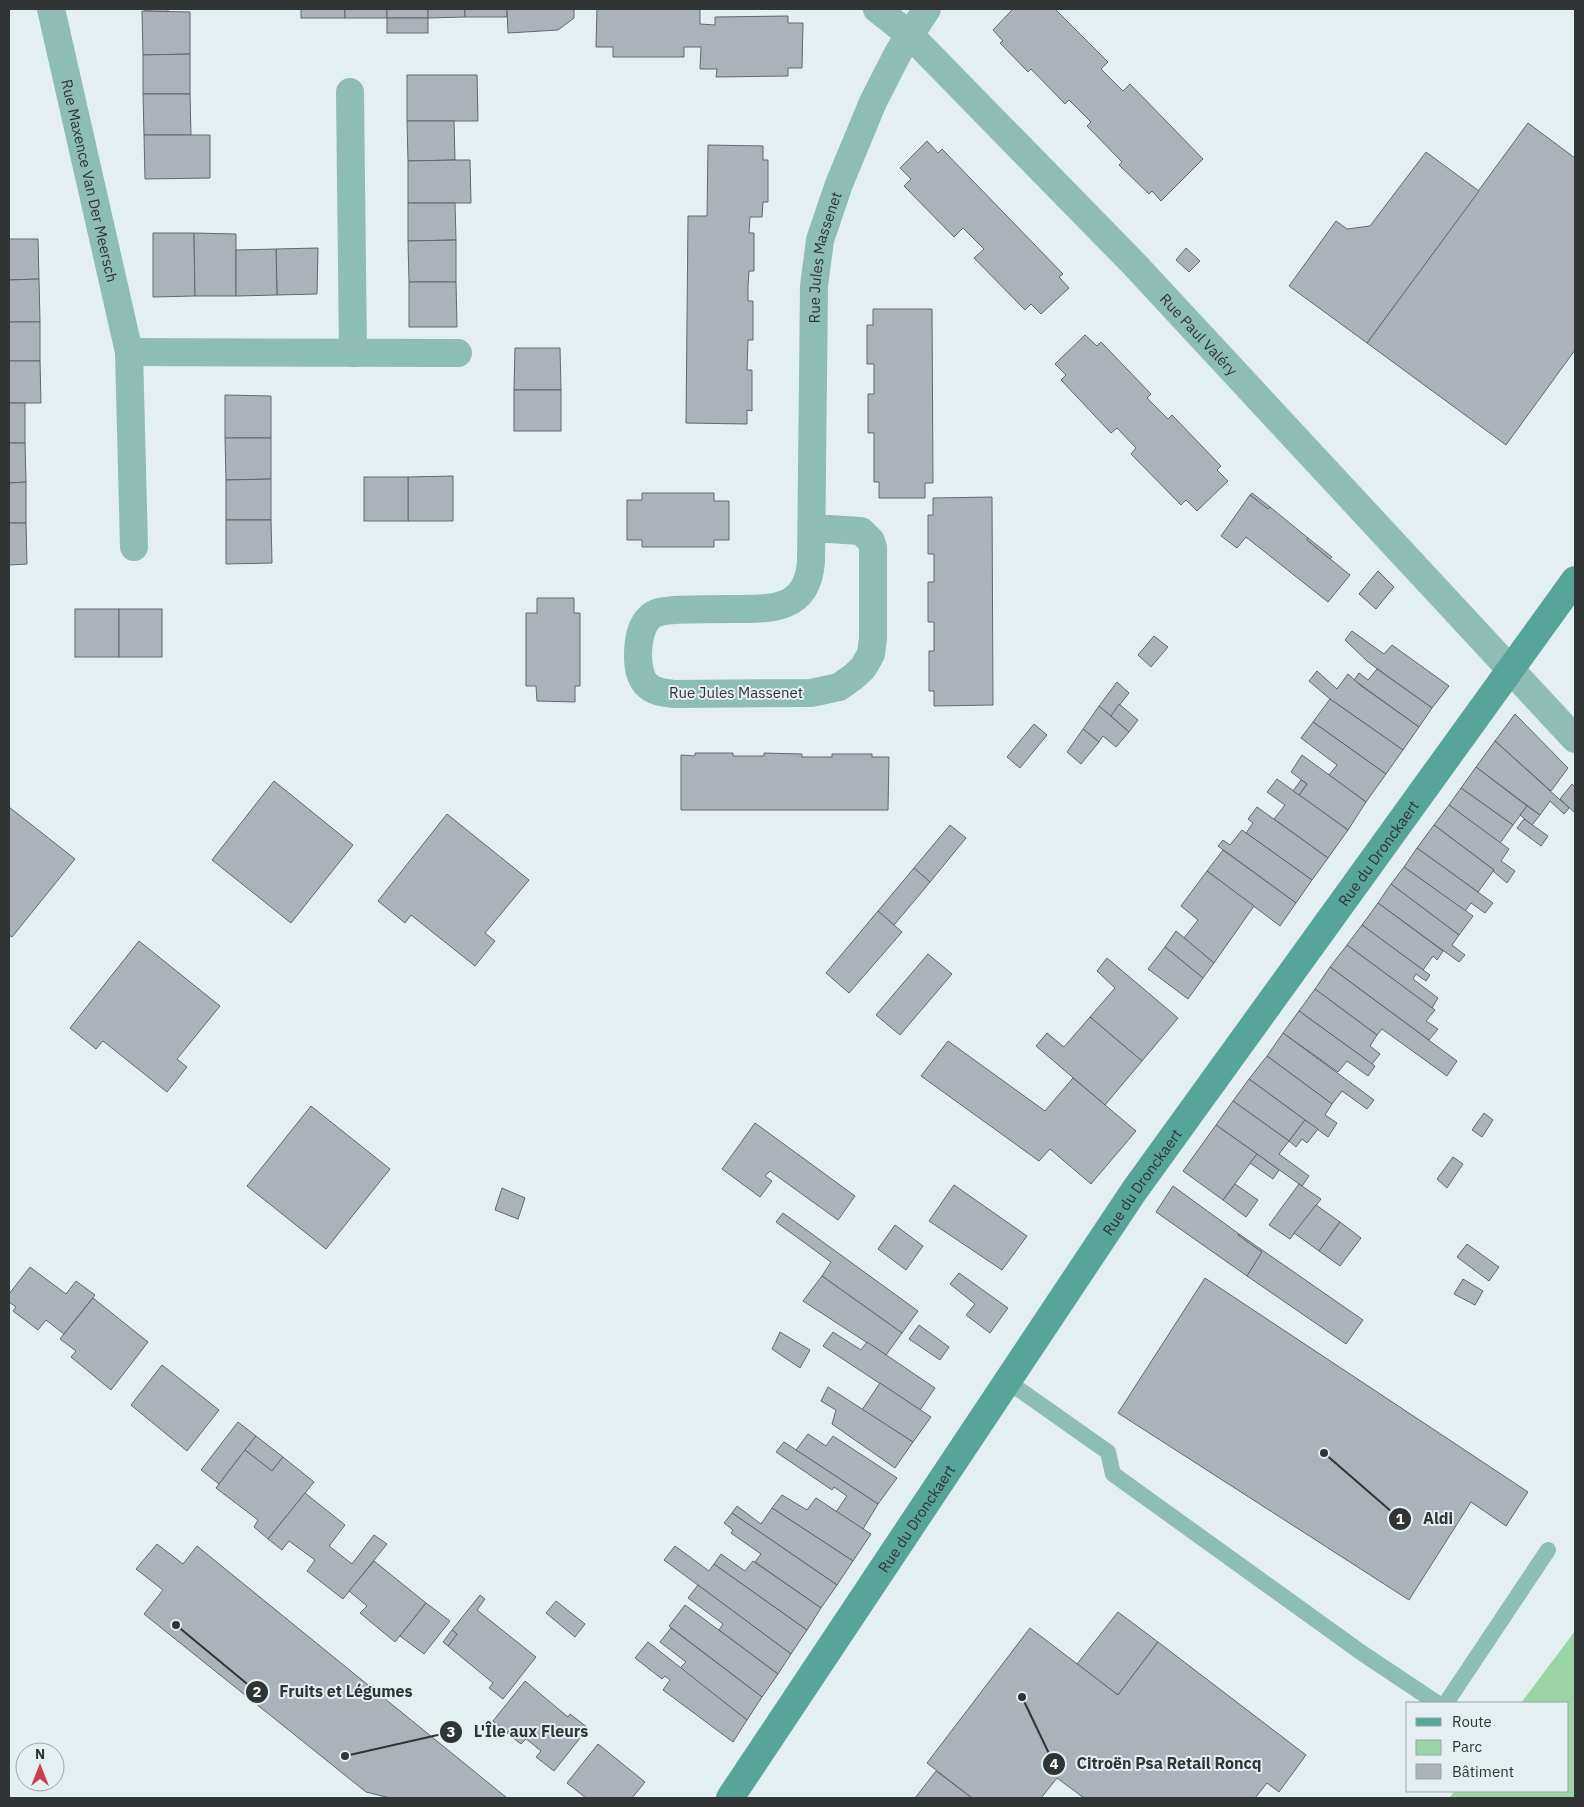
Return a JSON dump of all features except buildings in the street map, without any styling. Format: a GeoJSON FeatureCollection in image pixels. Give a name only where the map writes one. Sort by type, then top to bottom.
{"type":"FeatureCollection","features":[{"type":"Feature","properties":{"kind":"main road","name":"Rue du Dronckaert"},"geometry":{"type":"LineString","coordinates":[[730,1798],[1134,1191],[1575,580]]}},
{"type":"Feature","properties":{"kind":"street","name":"Rue Maxence Van Der Meersch"},"geometry":{"type":"LineString","coordinates":[[52,9],[129,352],[134,547]]}},
{"type":"Feature","properties":{"kind":"street","name":"Rue Paul Valéry"},"geometry":{"type":"LineString","coordinates":[[877,9],[910,35],[1134,264],[1575,739]]}},
{"type":"Feature","properties":{"kind":"street","name":"Rue Jules Massenet"},"geometry":{"type":"LineString","coordinates":[[812,528],[862,531],[871,541],[873,548],[873,638],[871,654],[864,668],[839,687],[811,692],[669,694],[652,689],[645,684],[640,674],[638,659],[642,626],[649,617],[660,611],[674,610],[775,608],[793,600],[800,594],[808,581],[811,562],[812,528],[814,286],[820,240],[849,157],[885,77],[898,53],[927,9]]}},
{"type":"Feature","properties":{"kind":"street"},"geometry":{"type":"LineString","coordinates":[[350,92],[353,353]]}},
{"type":"Feature","properties":{"kind":"street"},"geometry":{"type":"LineString","coordinates":[[129,352],[458,353]]}},
{"type":"Feature","properties":{"kind":"lane"},"geometry":{"type":"LineString","coordinates":[[1007,1381],[1108,1452],[1113,1474],[1362,1653],[1436,1702]]}},
{"type":"Feature","properties":{"kind":"lane"},"geometry":{"type":"LineString","coordinates":[[1447,1702],[1548,1550]]}},
{"type":"Feature","properties":{"kind":"green space"},"geometry":{"type":"Polygon","coordinates":[[[1575,1631],[1575,1798],[1449,1798],[1454,1792],[1569,1792],[1569,1702],[1522,1702],[1575,1631]]]}},
{"type":"Feature","properties":{"kind":"place","name":"Aldi"},"geometry":{"type":"Point","coordinates":[1324,1453]}},
{"type":"Feature","properties":{"kind":"place","name":"Fruits et Légumes"},"geometry":{"type":"Point","coordinates":[176,1625]}},
{"type":"Feature","properties":{"kind":"place","name":"Citroën Psa Retail Roncq"},"geometry":{"type":"Point","coordinates":[1022,1697]}},
{"type":"Feature","properties":{"kind":"place","name":"L'Île aux Fleurs"},"geometry":{"type":"Point","coordinates":[345,1756]}}]}
